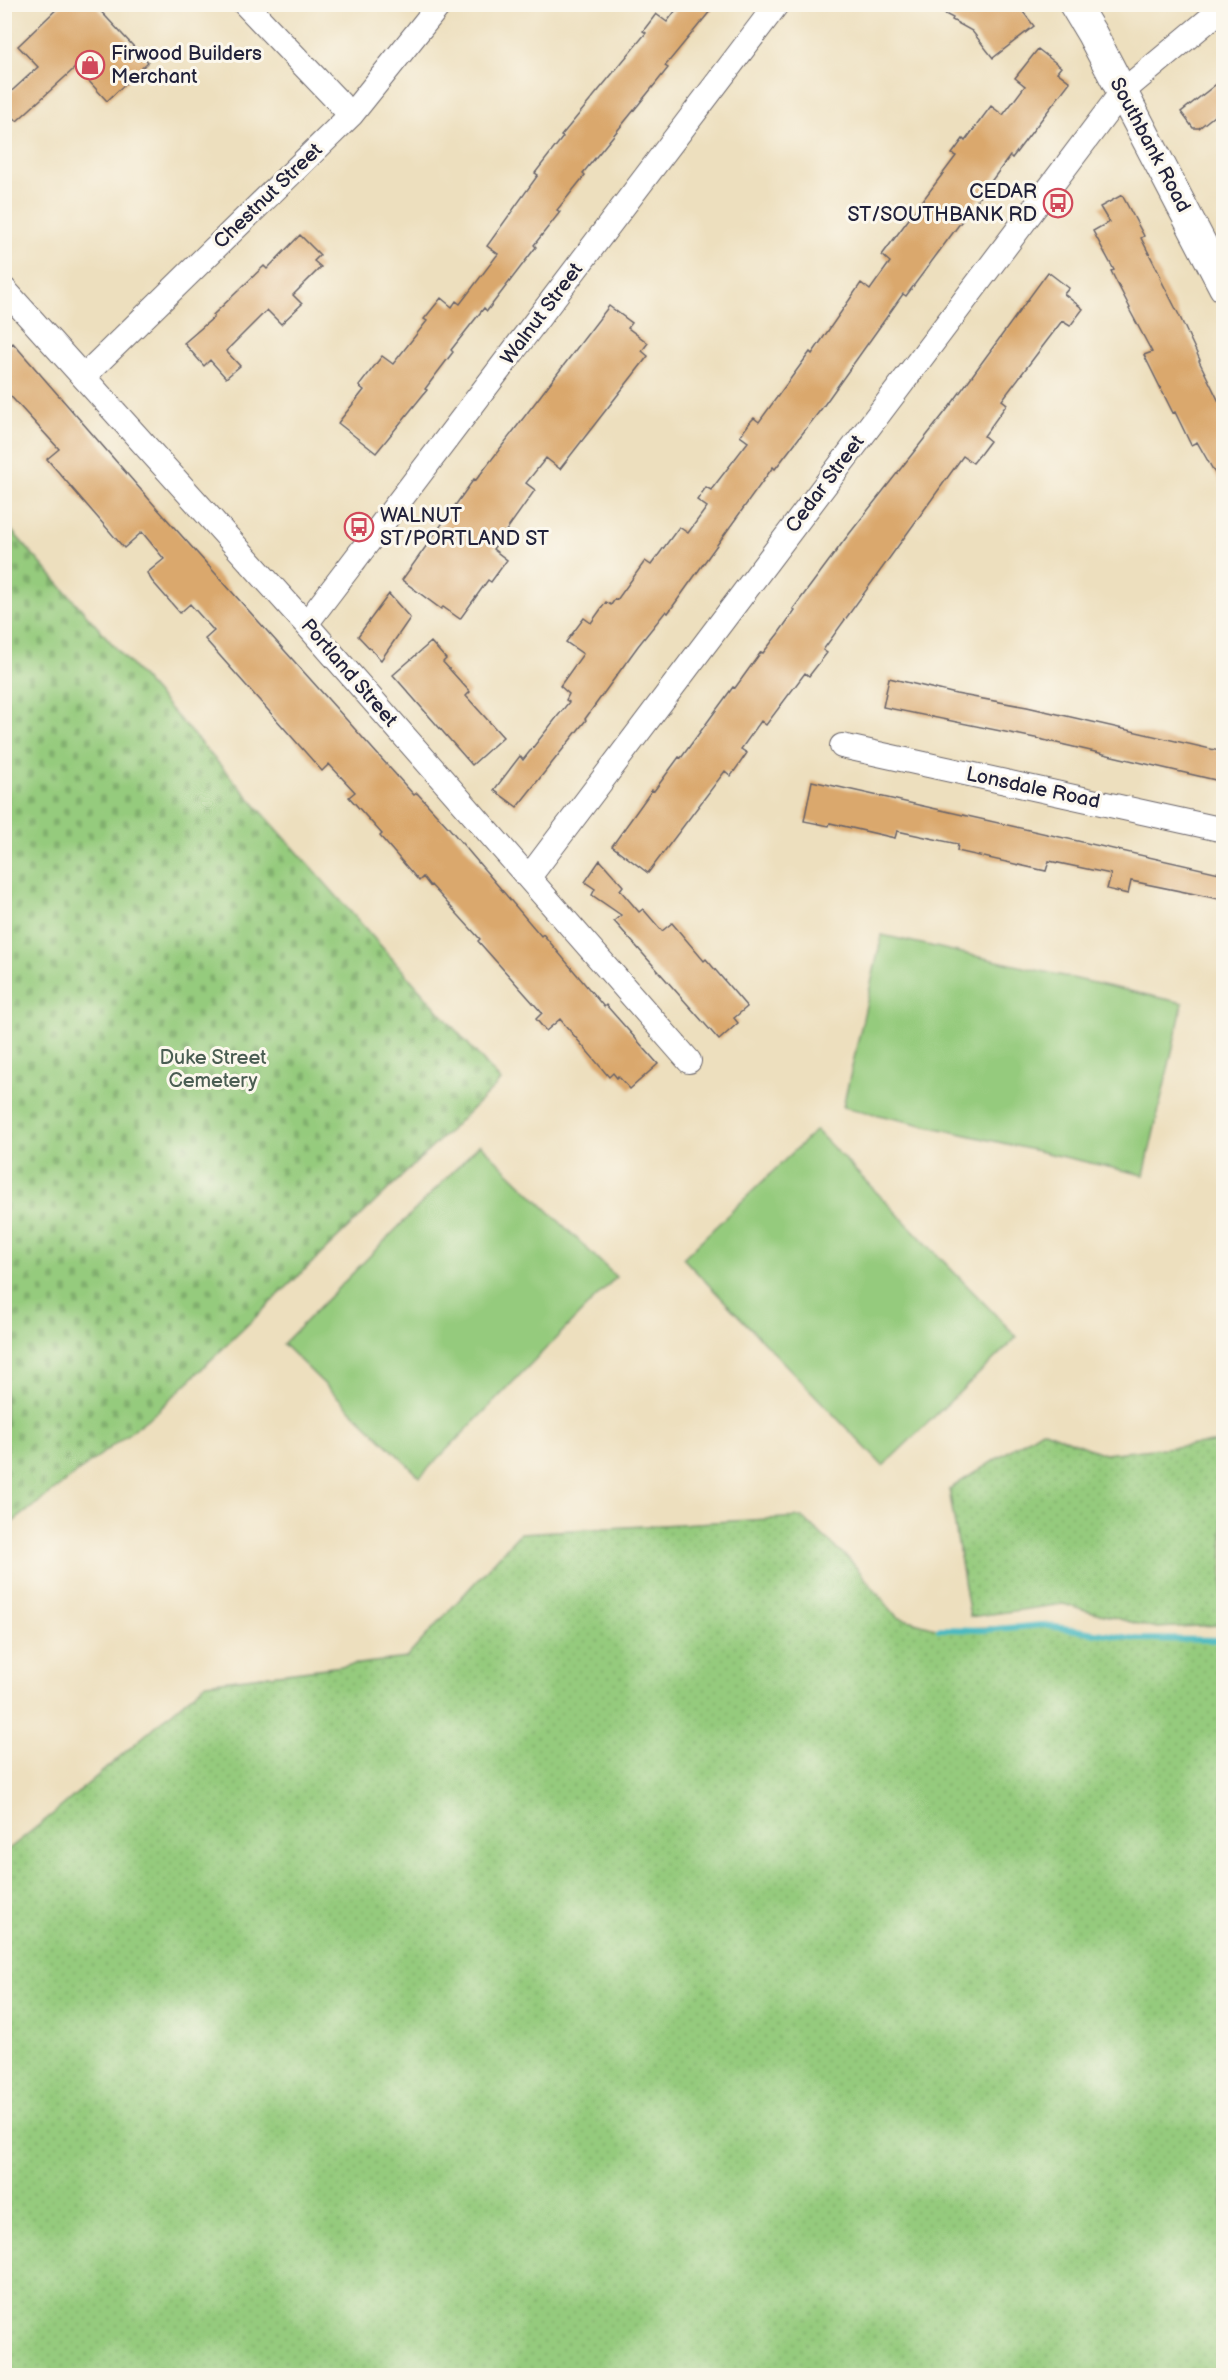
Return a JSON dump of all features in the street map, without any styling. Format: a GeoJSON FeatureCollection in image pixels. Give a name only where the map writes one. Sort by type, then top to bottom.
{"type":"FeatureCollection","features":[{"type":"Feature","properties":{"kind":"street"},"geometry":{"type":"LineString","coordinates":[[245,4],[351,115]]}},
{"type":"Feature","properties":{"kind":"street","name":"Chestnut Street"},"geometry":{"type":"LineString","coordinates":[[84,376],[351,115],[440,4]]}},
{"type":"Feature","properties":{"kind":"street","name":"Walnut Street"},"geometry":{"type":"LineString","coordinates":[[306,624],[777,4]]}},
{"type":"Feature","properties":{"kind":"street","name":"Southbank Road"},"geometry":{"type":"LineString","coordinates":[[1074,4],[1224,287]]}},
{"type":"Feature","properties":{"kind":"street","name":"Cedar Street"},"geometry":{"type":"LineString","coordinates":[[529,877],[1122,92],[1224,7]]}},
{"type":"Feature","properties":{"kind":"street","name":"Portland Street"},"geometry":{"type":"LineString","coordinates":[[4,289],[306,624],[689,1061]]}},
{"type":"Feature","properties":{"kind":"street","name":"Lonsdale Road"},"geometry":{"type":"LineString","coordinates":[[842,746],[1224,830]]}},
{"type":"Feature","properties":{"kind":"green space","name":"Duke Street Cemetery"},"geometry":{"type":"Polygon","coordinates":[[[4,522],[501,1081],[159,1410],[5,1528],[4,522]]]}},
{"type":"Feature","properties":{"kind":"green space"},"geometry":{"type":"Polygon","coordinates":[[[882,935],[1183,1003],[1144,1175],[843,1107],[882,935]]]}},
{"type":"Feature","properties":{"kind":"green space"},"geometry":{"type":"Polygon","coordinates":[[[816,1130],[1017,1337],[883,1466],[683,1258],[816,1130]]]}},
{"type":"Feature","properties":{"kind":"green space"},"geometry":{"type":"Polygon","coordinates":[[[480,1144],[616,1277],[420,1477],[283,1344],[480,1144]]]}},
{"type":"Feature","properties":{"kind":"green space"},"geometry":{"type":"Polygon","coordinates":[[[1042,1430],[1104,1454],[1223,1442],[1223,1625],[1153,1628],[1063,1604],[970,1617],[949,1489],[1042,1430]]]}},
{"type":"Feature","properties":{"kind":"green space"},"geometry":{"type":"Polygon","coordinates":[[[802,1517],[850,1560],[897,1617],[939,1629],[1042,1625],[1137,1639],[1223,1640],[1223,2375],[5,2375],[5,1852],[206,1683],[406,1658],[520,1533],[802,1517]]]}},
{"type":"Feature","properties":{"kind":"building","name":"Firwood Builders Merchant"},"geometry":{"type":"Polygon","coordinates":[[[62,4],[94,4],[148,62],[107,101],[76,67],[17,121],[4,107],[4,98],[38,67],[18,46],[62,4]]]}},
{"type":"Feature","properties":{"kind":"building"},"geometry":{"type":"Polygon","coordinates":[[[677,4],[716,4],[665,66],[668,68],[583,173],[585,175],[557,210],[560,212],[534,245],[536,247],[487,311],[484,308],[451,350],[453,352],[425,389],[427,390],[376,453],[338,423],[364,390],[359,386],[382,356],[393,364],[427,321],[424,319],[441,298],[452,307],[456,301],[460,304],[498,254],[487,246],[538,175],[535,173],[563,137],[561,136],[646,33],[643,31],[656,14],[667,22],[679,6],[677,4]]]}},
{"type":"Feature","properties":{"kind":"building"},"geometry":{"type":"Polygon","coordinates":[[[926,4],[1017,4],[1034,26],[993,58],[972,31],[926,4]]]}},
{"type":"Feature","properties":{"kind":"building"},"geometry":{"type":"Polygon","coordinates":[[[1038,49],[1061,67],[1057,72],[1070,82],[1012,158],[1010,156],[906,296],[903,294],[822,408],[775,469],[773,467],[668,613],[666,611],[638,646],[586,720],[517,807],[494,790],[520,756],[523,760],[569,702],[566,700],[569,694],[560,686],[583,654],[566,642],[584,618],[591,623],[606,602],[611,605],[615,599],[617,600],[645,561],[651,565],[679,527],[688,533],[707,507],[697,500],[706,487],[711,490],[748,442],[740,436],[754,418],[759,422],[810,352],[812,354],[861,283],[870,290],[890,262],[882,255],[956,156],[952,154],[963,139],[965,141],[991,106],[1003,115],[1025,86],[1015,78],[1038,49]]]}},
{"type":"Feature","properties":{"kind":"building"},"geometry":{"type":"Polygon","coordinates":[[[1224,78],[1224,108],[1199,128],[1193,128],[1181,112],[1224,78]]]}},
{"type":"Feature","properties":{"kind":"building"},"geometry":{"type":"Polygon","coordinates":[[[1122,195],[1144,236],[1141,238],[1224,412],[1224,489],[1197,442],[1191,445],[1175,412],[1173,413],[1144,355],[1152,352],[1129,309],[1111,271],[1114,270],[1093,231],[1109,222],[1100,207],[1122,195]]]}},
{"type":"Feature","properties":{"kind":"building"},"geometry":{"type":"Polygon","coordinates":[[[300,235],[320,255],[314,261],[321,267],[293,295],[302,304],[281,324],[267,310],[226,351],[240,366],[226,378],[210,360],[204,366],[184,343],[214,317],[213,315],[264,266],[267,269],[300,235]]]}},
{"type":"Feature","properties":{"kind":"building"},"geometry":{"type":"Polygon","coordinates":[[[1048,272],[1069,288],[1064,294],[1083,309],[1070,326],[1062,321],[1002,400],[1007,404],[984,436],[990,441],[981,453],[973,463],[963,456],[823,650],[827,653],[809,676],[805,673],[766,725],[761,721],[741,749],[747,753],[731,776],[725,771],[648,873],[612,846],[652,790],[654,791],[679,757],[681,758],[733,687],[735,688],[761,652],[763,653],[778,634],[795,610],[793,609],[950,406],[1048,272]]]}},
{"type":"Feature","properties":{"kind":"building"},"geometry":{"type":"Polygon","coordinates":[[[609,306],[632,323],[628,328],[648,343],[642,351],[648,356],[560,469],[546,458],[526,483],[535,490],[493,549],[507,560],[491,582],[488,580],[460,619],[443,607],[441,609],[402,580],[474,479],[476,480],[609,306]]]}},
{"type":"Feature","properties":{"kind":"building"},"geometry":{"type":"Polygon","coordinates":[[[13,343],[155,506],[414,795],[417,793],[449,828],[541,936],[543,934],[604,1007],[606,1005],[658,1064],[630,1089],[613,1073],[609,1077],[560,1019],[546,1031],[536,1019],[542,1013],[431,885],[423,877],[419,881],[380,836],[382,834],[349,797],[355,792],[329,764],[322,771],[205,639],[214,631],[190,604],[180,613],[152,581],[147,573],[164,559],[142,532],[124,548],[47,459],[59,449],[4,389],[4,351],[13,343]]]}},
{"type":"Feature","properties":{"kind":"building"},"geometry":{"type":"Polygon","coordinates":[[[389,594],[410,618],[381,660],[358,636],[389,594]]]}},
{"type":"Feature","properties":{"kind":"building"},"geometry":{"type":"Polygon","coordinates":[[[431,642],[446,659],[443,662],[470,692],[466,696],[503,737],[472,765],[393,675],[431,642]]]}},
{"type":"Feature","properties":{"kind":"building"},"geometry":{"type":"Polygon","coordinates":[[[889,678],[1224,752],[1224,782],[1035,738],[883,707],[889,678]]]}},
{"type":"Feature","properties":{"kind":"building"},"geometry":{"type":"Polygon","coordinates":[[[812,781],[1224,874],[1224,900],[1131,881],[1128,894],[1107,889],[1111,874],[1049,861],[1046,871],[957,851],[958,844],[897,831],[895,838],[830,823],[829,826],[804,821],[812,781]]]}},
{"type":"Feature","properties":{"kind":"building"},"geometry":{"type":"Polygon","coordinates":[[[600,860],[623,886],[620,890],[639,912],[643,909],[662,931],[672,923],[747,1007],[734,1018],[738,1023],[719,1040],[614,921],[621,915],[592,895],[595,889],[585,882],[600,860]]]}},
{"type":"Feature","properties":{"kind":"waterway"},"geometry":{"type":"LineString","coordinates":[[939,1629],[984,1630],[1042,1625],[1137,1639],[1224,1640]]}},
{"type":"Feature","properties":{"kind":"place","name":"Firwood Builders Merchant"},"geometry":{"type":"Point","coordinates":[90,65]}},
{"type":"Feature","properties":{"kind":"place","name":"CEDAR ST/SOUTHBANK RD"},"geometry":{"type":"Point","coordinates":[1058,203]}},
{"type":"Feature","properties":{"kind":"place","name":"WALNUT ST/PORTLAND ST"},"geometry":{"type":"Point","coordinates":[359,527]}}]}
